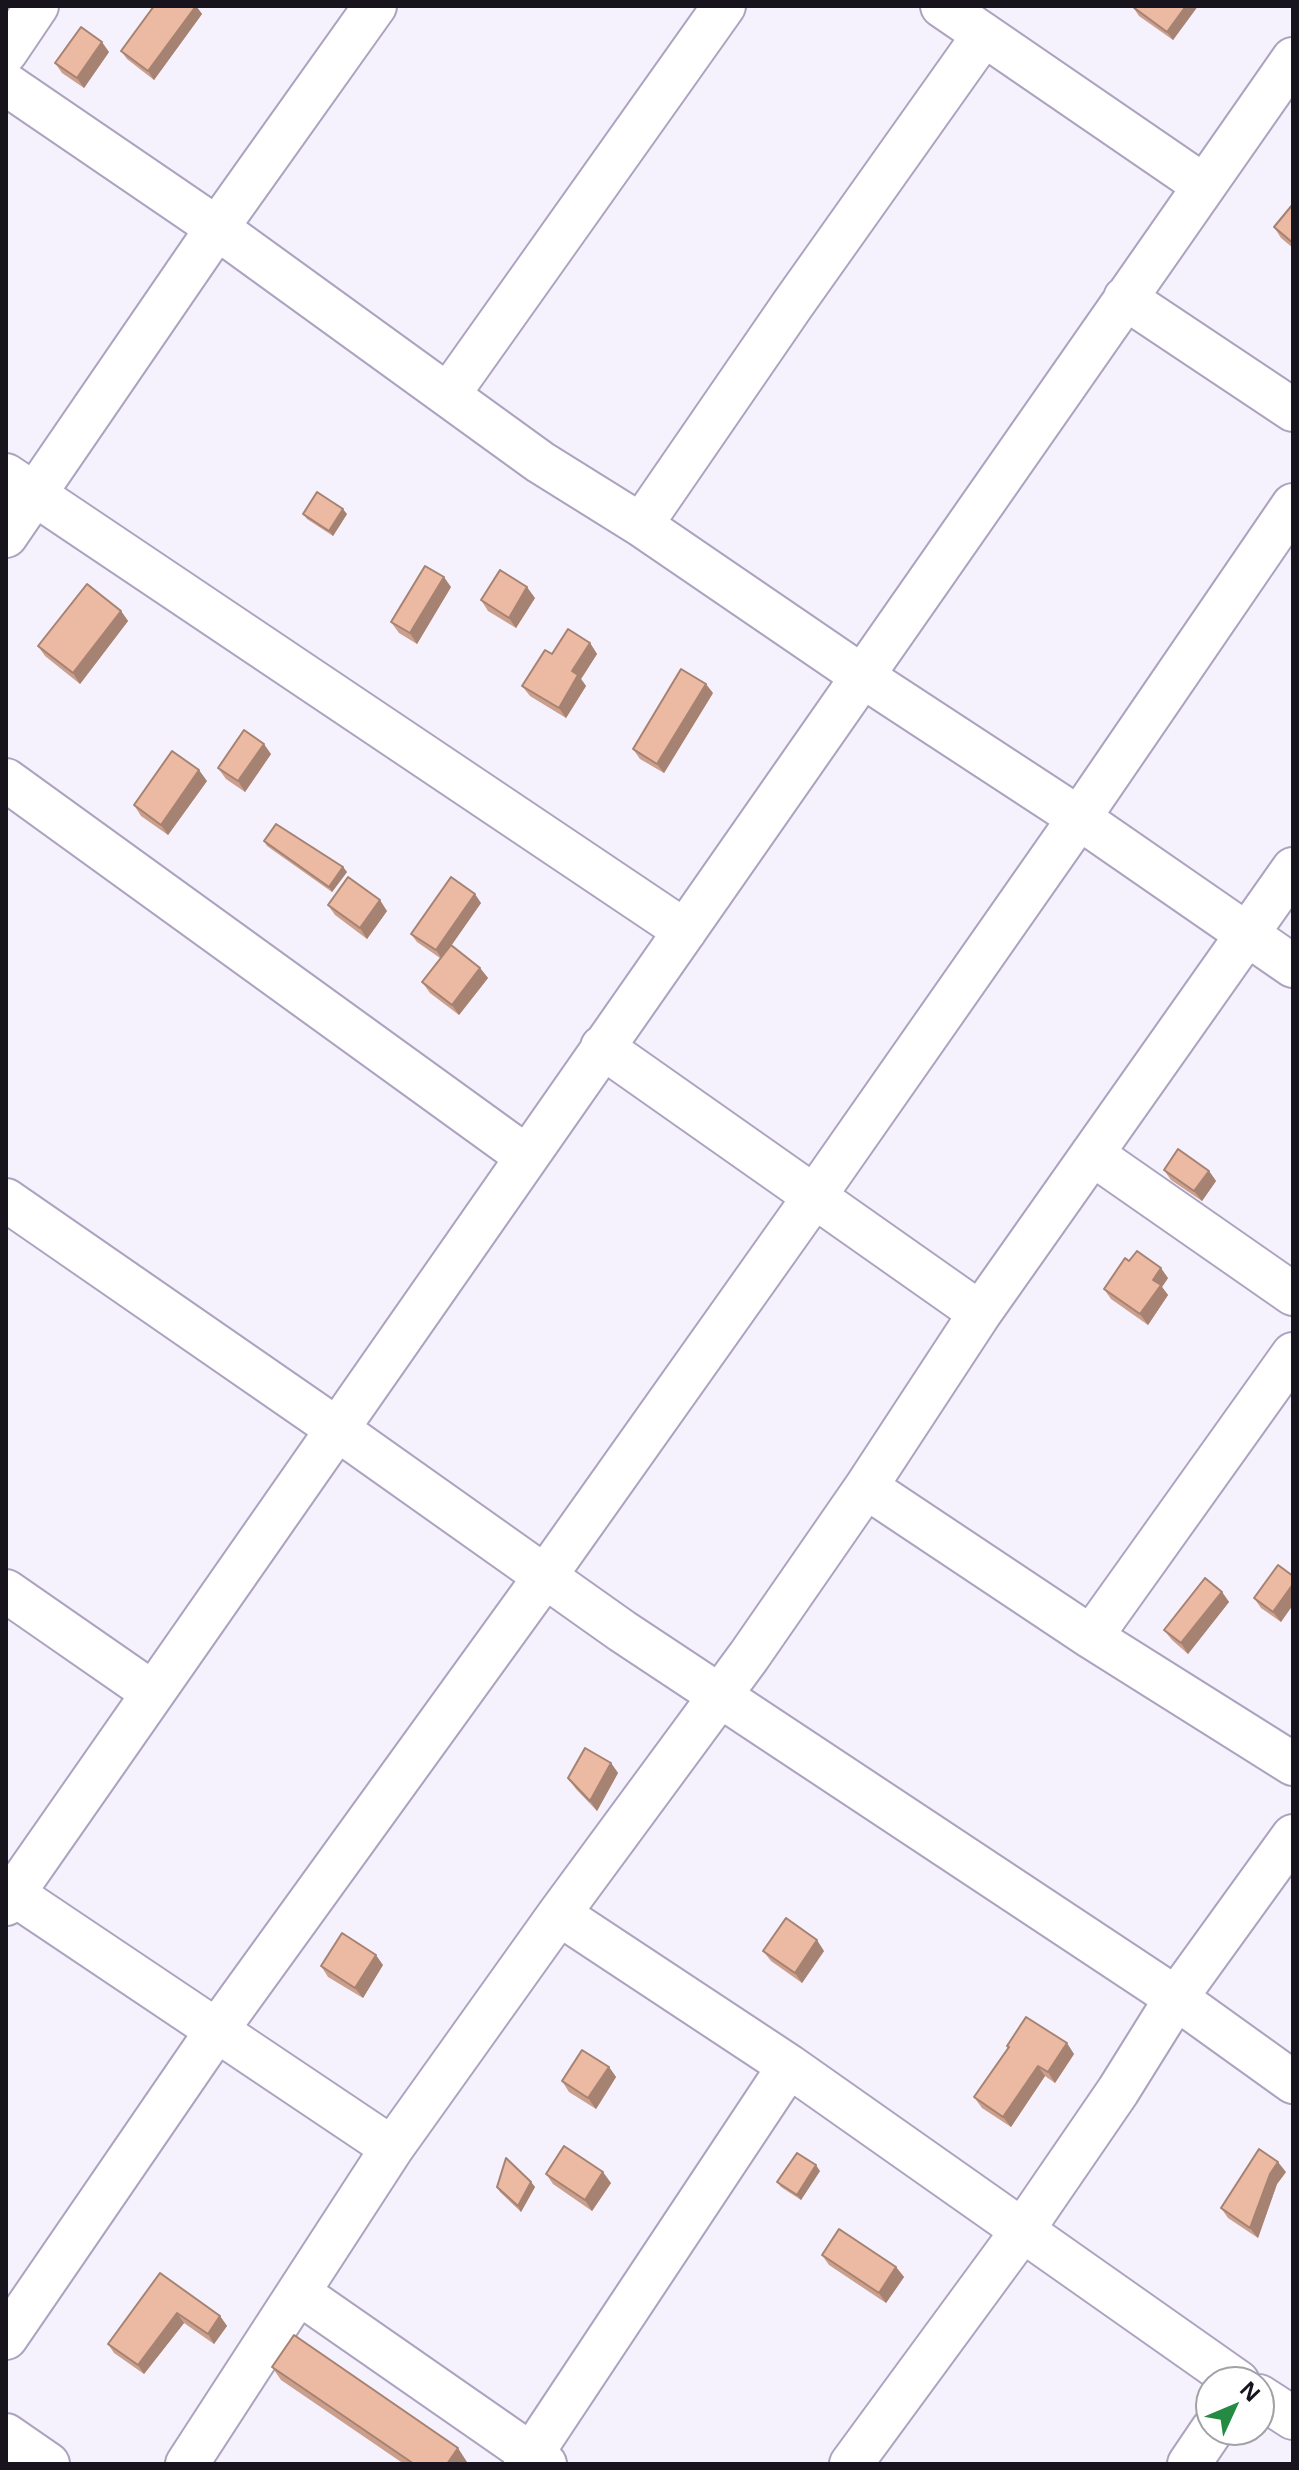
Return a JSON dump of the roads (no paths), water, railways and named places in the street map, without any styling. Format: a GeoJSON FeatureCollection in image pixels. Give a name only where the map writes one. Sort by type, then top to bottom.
{"type":"FeatureCollection","features":[{"type":"Feature","properties":{"kind":"street"},"geometry":{"type":"LineString","coordinates":[[6,52],[37,6]]}},
{"type":"Feature","properties":{"kind":"street"},"geometry":{"type":"LineString","coordinates":[[6,536],[20,484],[217,228],[375,6]]}},
{"type":"Feature","properties":{"kind":"street"},"geometry":{"type":"LineString","coordinates":[[448,395],[724,6]]}},
{"type":"Feature","properties":{"kind":"street"},"geometry":{"type":"LineString","coordinates":[[942,6],[1203,185]]}},
{"type":"Feature","properties":{"kind":"street"},"geometry":{"type":"LineString","coordinates":[[641,525],[983,36]]}},
{"type":"Feature","properties":{"kind":"street"},"geometry":{"type":"LineString","coordinates":[[392,2148],[8,1895],[153,1693],[1293,59]]}},
{"type":"Feature","properties":{"kind":"street"},"geometry":{"type":"LineString","coordinates":[[6,84],[217,228],[540,462],[641,525],[862,676],[1079,818],[1293,966]]}},
{"type":"Feature","properties":{"kind":"street"},"geometry":{"type":"LineString","coordinates":[[1125,298],[1293,410]]}},
{"type":"Feature","properties":{"kind":"street"},"geometry":{"type":"LineString","coordinates":[[20,484],[685,931]]}},
{"type":"Feature","properties":{"kind":"street"},"geometry":{"type":"LineString","coordinates":[[6,2338],[217,2030],[814,1197],[1293,505]]}},
{"type":"Feature","properties":{"kind":"street"},"geometry":{"type":"LineString","coordinates":[[6,780],[527,1157]]}},
{"type":"Feature","properties":{"kind":"street"},"geometry":{"type":"LineString","coordinates":[[187,2464],[392,2148],[720,1695],[866,1487],[980,1313],[1293,869]]}},
{"type":"Feature","properties":{"kind":"street"},"geometry":{"type":"LineString","coordinates":[[602,1047],[980,1313]]}},
{"type":"Feature","properties":{"kind":"street"},"geometry":{"type":"LineString","coordinates":[[1092,1154],[1293,1294]]}},
{"type":"Feature","properties":{"kind":"street"},"geometry":{"type":"LineString","coordinates":[[6,1200],[622,1631],[1176,1998],[1293,2082]]}},
{"type":"Feature","properties":{"kind":"street"},"geometry":{"type":"LineString","coordinates":[[1091,1637],[1293,1354]]}},
{"type":"Feature","properties":{"kind":"street"},"geometry":{"type":"LineString","coordinates":[[866,1487],[1091,1637],[1293,1764]]}},
{"type":"Feature","properties":{"kind":"street"},"geometry":{"type":"LineString","coordinates":[[6,1591],[153,1693]]}},
{"type":"Feature","properties":{"kind":"street"},"geometry":{"type":"LineString","coordinates":[[851,2464],[1022,2231],[1118,2091],[1176,1998],[1293,1836]]}},
{"type":"Feature","properties":{"kind":"street"},"geometry":{"type":"LineString","coordinates":[[559,1914],[789,2066],[1215,2366]]}},
{"type":"Feature","properties":{"kind":"street"},"geometry":{"type":"LineString","coordinates":[[299,2293],[533,2461],[789,2066]]}},
{"type":"Feature","properties":{"kind":"street"},"geometry":{"type":"LineString","coordinates":[[1275,2406],[1293,2418]]}},
{"type":"Feature","properties":{"kind":"street"},"geometry":{"type":"LineString","coordinates":[[6,2435],[48,2464]]}},
{"type":"Feature","properties":{"kind":"street"},"geometry":{"type":"LineString","coordinates":[[1189,2464],[1201,2446]]}}]}
